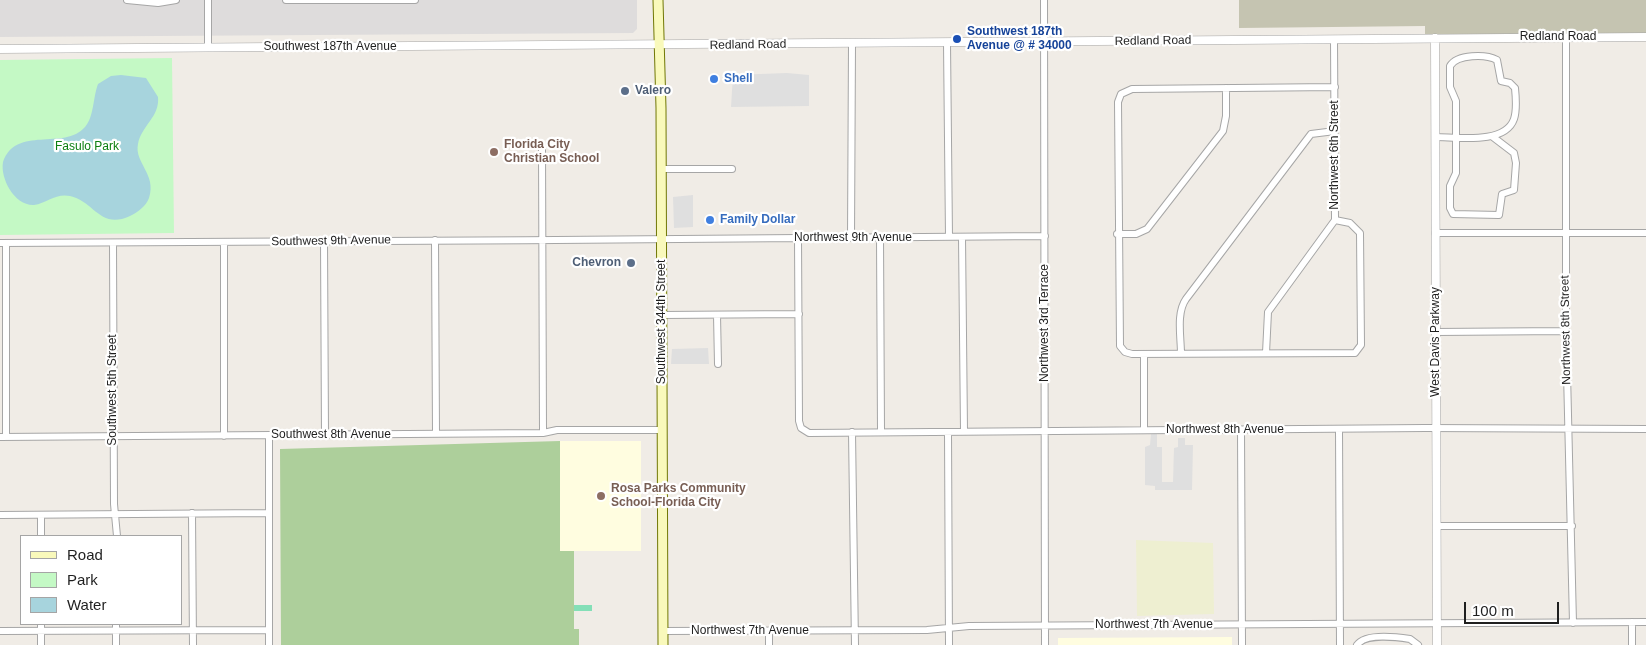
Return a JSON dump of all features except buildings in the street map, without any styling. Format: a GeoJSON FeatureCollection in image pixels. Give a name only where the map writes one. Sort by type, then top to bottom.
{"type":"FeatureCollection","features":[{"type":"Feature","properties":{"kind":"main road","name":"Southwest 344th Street"},"geometry":{"type":"LineString","coordinates":[[658,0],[662,241],[663,645]]}},
{"type":"Feature","properties":{"kind":"street"},"geometry":{"type":"LineString","coordinates":[[126,0],[158,3],[176,0]]}},
{"type":"Feature","properties":{"kind":"street"},"geometry":{"type":"LineString","coordinates":[[208,0],[208,48]]}},
{"type":"Feature","properties":{"kind":"street"},"geometry":{"type":"LineString","coordinates":[[286,0],[415,0]]}},
{"type":"Feature","properties":{"kind":"street","name":"Northwest 3rd Terrace"},"geometry":{"type":"LineString","coordinates":[[1044,0],[1045,645]]}},
{"type":"Feature","properties":{"kind":"street","name":"Northwest 8th Street"},"geometry":{"type":"LineString","coordinates":[[1566,37],[1565,233],[1567,417],[1570,429],[1573,623]]}},
{"type":"Feature","properties":{"kind":"street","name":"Redland Road"},"geometry":{"type":"LineString","coordinates":[[659,45],[1646,37]]}},
{"type":"Feature","properties":{"kind":"street","name":"West Davis Parkway"},"geometry":{"type":"LineString","coordinates":[[1435,38],[1438,645]]}},
{"type":"Feature","properties":{"kind":"street","name":"Northwest 6th Street"},"geometry":{"type":"LineString","coordinates":[[1266,353],[1343,355],[1356,353],[1361,345],[1360,233],[1355,225],[1335,220],[1334,39]]}},
{"type":"Feature","properties":{"kind":"street"},"geometry":{"type":"LineString","coordinates":[[947,43],[949,237]]}},
{"type":"Feature","properties":{"kind":"street"},"geometry":{"type":"LineString","coordinates":[[851,238],[852,44]]}},
{"type":"Feature","properties":{"kind":"street","name":"Southwest 187th Avenue"},"geometry":{"type":"LineString","coordinates":[[0,49],[659,45]]}},
{"type":"Feature","properties":{"kind":"street"},"geometry":{"type":"LineString","coordinates":[[1435,137],[1456,137],[1493,137],[1502,133],[1513,122],[1515,88],[1510,83],[1501,81],[1497,60],[1466,57],[1455,60],[1450,66],[1450,86],[1456,101],[1456,137],[1456,173],[1450,186],[1450,208],[1453,214],[1457,216],[1499,215],[1500,196],[1514,190],[1516,163],[1514,153],[1493,137]]}},
{"type":"Feature","properties":{"kind":"street"},"geometry":{"type":"LineString","coordinates":[[1335,87],[1132,89],[1121,94],[1118,102],[1118,234],[1119,339],[1122,350],[1132,354],[1266,353],[1268,312],[1335,220]]}},
{"type":"Feature","properties":{"kind":"street"},"geometry":{"type":"LineString","coordinates":[[1118,234],[1136,234],[1147,229],[1223,131],[1226,116],[1226,88]]}},
{"type":"Feature","properties":{"kind":"street"},"geometry":{"type":"LineString","coordinates":[[1181,354],[1180,315],[1186,298],[1308,138],[1315,132],[1335,131]]}},
{"type":"Feature","properties":{"kind":"street"},"geometry":{"type":"LineString","coordinates":[[542,148],[544,433]]}},
{"type":"Feature","properties":{"kind":"street"},"geometry":{"type":"LineString","coordinates":[[661,169],[732,169]]}},
{"type":"Feature","properties":{"kind":"street"},"geometry":{"type":"LineString","coordinates":[[1435,233],[1646,233]]}},
{"type":"Feature","properties":{"kind":"street","name":"Northwest 9th Avenue"},"geometry":{"type":"LineString","coordinates":[[662,241],[1045,236]]}},
{"type":"Feature","properties":{"kind":"street"},"geometry":{"type":"LineString","coordinates":[[880,237],[881,432]]}},
{"type":"Feature","properties":{"kind":"street"},"geometry":{"type":"LineString","coordinates":[[962,237],[964,431]]}},
{"type":"Feature","properties":{"kind":"street"},"geometry":{"type":"LineString","coordinates":[[662,315],[799,314],[798,238]]}},
{"type":"Feature","properties":{"kind":"street","name":"Southwest 9th Avenue"},"geometry":{"type":"LineString","coordinates":[[3,243],[542,239],[662,241]]}},
{"type":"Feature","properties":{"kind":"street"},"geometry":{"type":"LineString","coordinates":[[435,240],[436,434]]}},
{"type":"Feature","properties":{"kind":"street"},"geometry":{"type":"LineString","coordinates":[[324,241],[325,435]]}},
{"type":"Feature","properties":{"kind":"street"},"geometry":{"type":"LineString","coordinates":[[224,242],[224,436]]}},
{"type":"Feature","properties":{"kind":"street"},"geometry":{"type":"LineString","coordinates":[[3,243],[3,438]]}},
{"type":"Feature","properties":{"kind":"street","name":"Southwest 5th Street"},"geometry":{"type":"LineString","coordinates":[[113,243],[115,514],[117,535]]}},
{"type":"Feature","properties":{"kind":"street","name":"Northwest 8th Avenue"},"geometry":{"type":"LineString","coordinates":[[799,314],[799,420],[804,430],[811,433],[1436,428],[1646,429]]}},
{"type":"Feature","properties":{"kind":"street"},"geometry":{"type":"LineString","coordinates":[[717,315],[718,364]]}},
{"type":"Feature","properties":{"kind":"street"},"geometry":{"type":"LineString","coordinates":[[1435,332],[1566,331]]}},
{"type":"Feature","properties":{"kind":"street"},"geometry":{"type":"LineString","coordinates":[[1144,354],[1144,430]]}},
{"type":"Feature","properties":{"kind":"street"},"geometry":{"type":"LineString","coordinates":[[1339,429],[1340,645]]}},
{"type":"Feature","properties":{"kind":"street","name":"Southwest 8th Avenue"},"geometry":{"type":"LineString","coordinates":[[3,438],[544,433],[557,430],[662,430]]}},
{"type":"Feature","properties":{"kind":"street"},"geometry":{"type":"LineString","coordinates":[[1241,430],[1242,645]]}},
{"type":"Feature","properties":{"kind":"street"},"geometry":{"type":"LineString","coordinates":[[852,432],[855,645]]}},
{"type":"Feature","properties":{"kind":"street"},"geometry":{"type":"LineString","coordinates":[[948,432],[949,645]]}},
{"type":"Feature","properties":{"kind":"street"},"geometry":{"type":"LineString","coordinates":[[269,436],[269,645]]}},
{"type":"Feature","properties":{"kind":"street"},"geometry":{"type":"LineString","coordinates":[[0,515],[269,513]]}},
{"type":"Feature","properties":{"kind":"street"},"geometry":{"type":"LineString","coordinates":[[192,514],[193,645]]}},
{"type":"Feature","properties":{"kind":"street"},"geometry":{"type":"LineString","coordinates":[[41,515],[41,535]]}},
{"type":"Feature","properties":{"kind":"street"},"geometry":{"type":"LineString","coordinates":[[1437,526],[1572,526]]}},
{"type":"Feature","properties":{"kind":"street"},"geometry":{"type":"LineString","coordinates":[[1632,622],[1632,645]]}},
{"type":"Feature","properties":{"kind":"street","name":"Northwest 7th Avenue"},"geometry":{"type":"LineString","coordinates":[[663,631],[854,631],[1046,625],[1646,622]]}},
{"type":"Feature","properties":{"kind":"street"},"geometry":{"type":"LineString","coordinates":[[0,632],[41,627],[269,630]]}},
{"type":"Feature","properties":{"kind":"street"},"geometry":{"type":"LineString","coordinates":[[41,627],[41,645]]}},
{"type":"Feature","properties":{"kind":"street"},"geometry":{"type":"LineString","coordinates":[[116,627],[116,645]]}},
{"type":"Feature","properties":{"kind":"street"},"geometry":{"type":"LineString","coordinates":[[769,631],[769,645]]}},
{"type":"Feature","properties":{"kind":"street"},"geometry":{"type":"LineString","coordinates":[[1357,645],[1366,638],[1406,638],[1412,639],[1418,645]]}},
{"type":"Feature","properties":{"kind":"shaded area"},"geometry":{"type":"Polygon","coordinates":[[[0,0],[637,0],[637,29],[633,33],[0,37],[0,0]]]}},
{"type":"Feature","properties":{"kind":"shaded area"},"geometry":{"type":"Polygon","coordinates":[[[1239,0],[1646,0],[1646,34],[1425,34],[1425,26],[1239,28],[1239,0]]]}},
{"type":"Feature","properties":{"kind":"shaded area"},"geometry":{"type":"Polygon","coordinates":[[[787,73],[809,75],[809,106],[731,107],[733,75],[787,73]]]}},
{"type":"Feature","properties":{"kind":"shaded area"},"geometry":{"type":"Polygon","coordinates":[[[693,195],[693,227],[674,228],[673,197],[693,195]]]}},
{"type":"Feature","properties":{"kind":"shaded area"},"geometry":{"type":"Polygon","coordinates":[[[708,348],[709,364],[671,364],[672,349],[708,348]]]}},
{"type":"Feature","properties":{"kind":"shaded area"},"geometry":{"type":"Polygon","coordinates":[[[1151,434],[1157,434],[1157,447],[1162,447],[1162,482],[1173,482],[1174,448],[1178,447],[1178,438],[1185,438],[1185,445],[1193,445],[1192,490],[1155,490],[1155,486],[1145,485],[1145,447],[1150,445],[1151,434]]]}},
{"type":"Feature","properties":{"kind":"shaded area","name":"Rosa Parks Community School-Florida City"},"geometry":{"type":"Polygon","coordinates":[[[560,441],[641,441],[641,551],[560,551],[560,441]]]}},
{"type":"Feature","properties":{"kind":"shaded area"},"geometry":{"type":"Polygon","coordinates":[[[1136,540],[1213,543],[1214,614],[1137,616],[1136,540]]]}},
{"type":"Feature","properties":{"kind":"shaded area"},"geometry":{"type":"Polygon","coordinates":[[[1232,637],[1232,645],[1058,645],[1058,638],[1232,637]]]}},
{"type":"Feature","properties":{"kind":"green space","name":"Fasulo Park"},"geometry":{"type":"Polygon","coordinates":[[[172,58],[174,233],[0,235],[0,60],[172,58]]]}},
{"type":"Feature","properties":{"kind":"green space"},"geometry":{"type":"Polygon","coordinates":[[[560,441],[560,551],[574,551],[574,629],[579,629],[579,645],[281,645],[280,449],[560,441]]]}},
{"type":"Feature","properties":{"kind":"green space"},"geometry":{"type":"Polygon","coordinates":[[[574,605],[592,605],[592,611],[574,611],[574,605]]]}},
{"type":"Feature","properties":{"kind":"water"},"geometry":{"type":"Polygon","coordinates":[[[121,75],[146,78],[158,97],[156,110],[138,144],[139,157],[150,182],[151,190],[146,204],[130,216],[111,219],[104,217],[85,203],[70,196],[56,197],[34,205],[27,204],[15,196],[6,183],[3,169],[3,162],[9,151],[18,144],[29,141],[76,134],[88,123],[98,84],[111,76],[121,75]]]}},
{"type":"Feature","properties":{"kind":"place","name":"Southwest 187th Avenue @ # 34000"},"geometry":{"type":"Point","coordinates":[957,39]}},
{"type":"Feature","properties":{"kind":"place","name":"Shell"},"geometry":{"type":"Point","coordinates":[714,79]}},
{"type":"Feature","properties":{"kind":"place","name":"Valero"},"geometry":{"type":"Point","coordinates":[625,91]}},
{"type":"Feature","properties":{"kind":"place","name":"Florida City Christian School"},"geometry":{"type":"Point","coordinates":[494,152]}},
{"type":"Feature","properties":{"kind":"place","name":"Family Dollar"},"geometry":{"type":"Point","coordinates":[710,220]}},
{"type":"Feature","properties":{"kind":"place","name":"Chevron"},"geometry":{"type":"Point","coordinates":[631,263]}},
{"type":"Feature","properties":{"kind":"place","name":"Rosa Parks Community School-Florida City"},"geometry":{"type":"Point","coordinates":[601,496]}}]}
